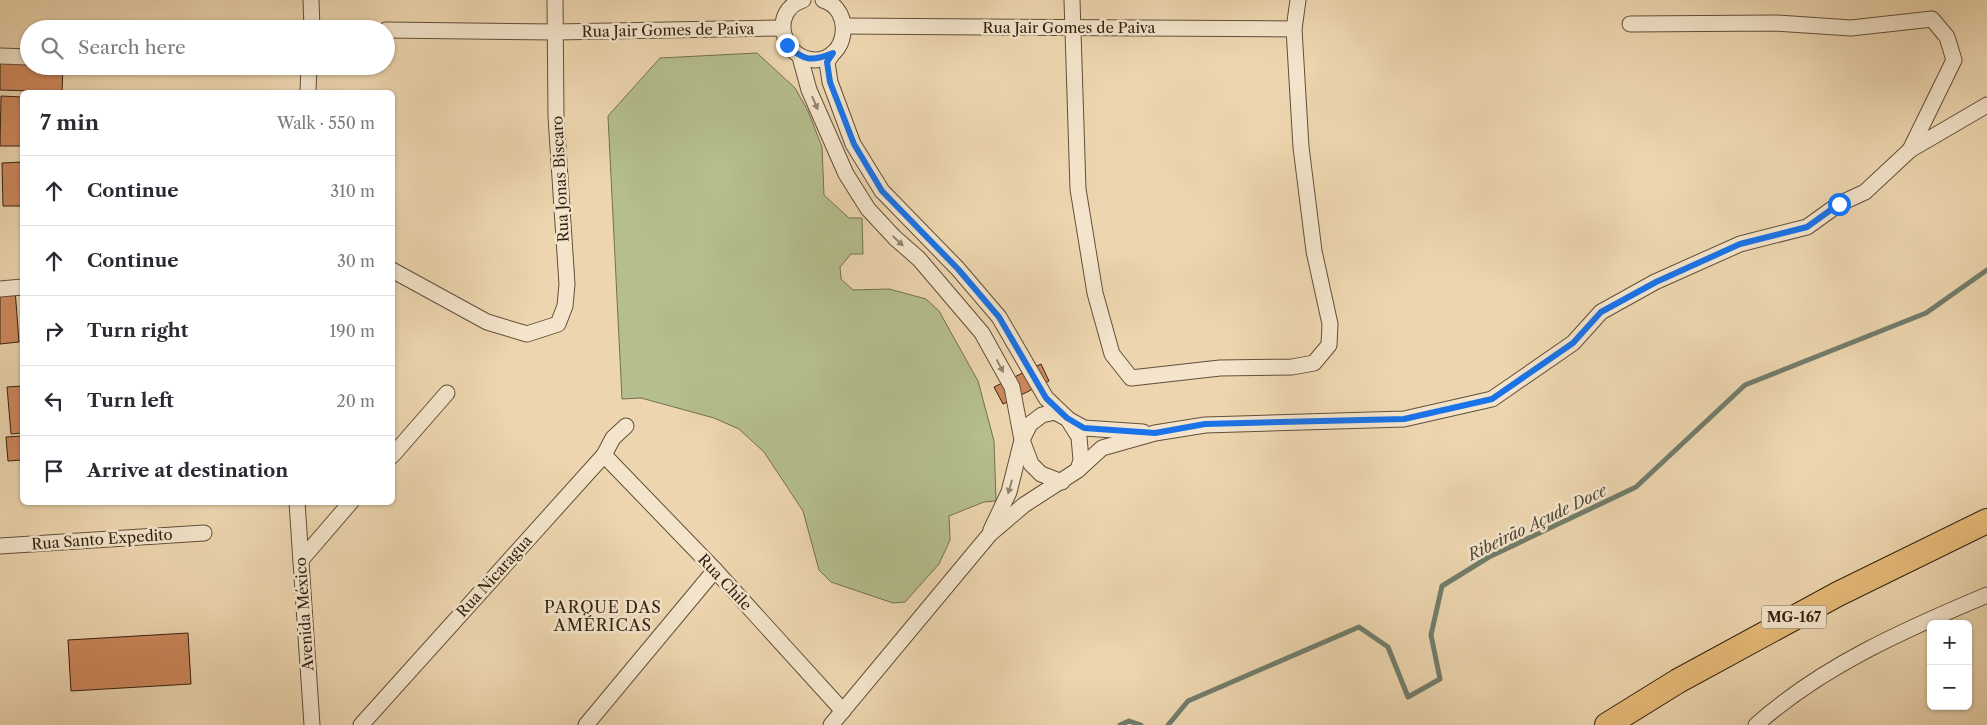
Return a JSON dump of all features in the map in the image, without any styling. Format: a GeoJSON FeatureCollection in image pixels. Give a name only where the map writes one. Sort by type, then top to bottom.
{"type":"FeatureCollection","features":[{"type":"Feature","properties":{"kind":"main road","name":"MG-167"},"geometry":{"type":"LineString","coordinates":[[1607,725],[1678,681],[1838,594],[1987,521]]}},
{"type":"Feature","properties":{"kind":"street"},"geometry":{"type":"LineString","coordinates":[[311,0],[312,20]]}},
{"type":"Feature","properties":{"kind":"street","name":"Rua Jonas Biscaro"},"geometry":{"type":"LineString","coordinates":[[395,272],[487,322],[527,334],[558,324],[565,306],[567,284],[556,117],[555,0]]}},
{"type":"Feature","properties":{"kind":"street"},"geometry":{"type":"LineString","coordinates":[[1072,0],[1078,189],[1095,293],[1112,354],[1131,378],[1220,368],[1292,367],[1314,363],[1329,345],[1330,324],[1314,251],[1301,147],[1294,29],[1298,0]]}},
{"type":"Feature","properties":{"kind":"street"},"geometry":{"type":"LineString","coordinates":[[799,1],[786,13],[782,28],[787,45],[800,57],[809,90],[846,174],[868,209],[895,238],[920,259],[982,332],[1012,387],[1022,440],[1031,464],[1041,474],[1062,482]]}},
{"type":"Feature","properties":{"kind":"street"},"geometry":{"type":"LineString","coordinates":[[828,1],[840,12],[845,26],[842,41],[827,62],[830,82],[854,144],[882,191],[958,269],[999,317],[1046,398],[1067,418],[1079,437],[1081,460],[1078,470]]}},
{"type":"Feature","properties":{"kind":"street"},"geometry":{"type":"LineString","coordinates":[[1630,24],[1776,23],[1851,28],[1932,19],[1947,37],[1954,60],[1910,150]]}},
{"type":"Feature","properties":{"kind":"street","name":"Rua Jair Gomes de Paiva"},"geometry":{"type":"LineString","coordinates":[[845,26],[1072,26],[1294,29]]}},
{"type":"Feature","properties":{"kind":"street","name":"Rua Jair Gomes de Paiva"},"geometry":{"type":"LineString","coordinates":[[555,32],[782,28]]}},
{"type":"Feature","properties":{"kind":"street"},"geometry":{"type":"LineString","coordinates":[[395,30],[555,32]]}},
{"type":"Feature","properties":{"kind":"street"},"geometry":{"type":"LineString","coordinates":[[800,57],[817,60],[833,53]]}},
{"type":"Feature","properties":{"kind":"street"},"geometry":{"type":"LineString","coordinates":[[0,56],[20,57]]}},
{"type":"Feature","properties":{"kind":"street"},"geometry":{"type":"LineString","coordinates":[[308,90],[309,75]]}},
{"type":"Feature","properties":{"kind":"street"},"geometry":{"type":"LineString","coordinates":[[831,725],[990,534],[1024,505],[1078,470],[1102,448],[1155,433],[1205,424],[1404,419],[1492,399],[1573,343],[1601,312],[1656,282],[1740,244],[1807,227],[1839,204],[1865,192],[1910,150],[1987,105]]}},
{"type":"Feature","properties":{"kind":"street"},"geometry":{"type":"LineString","coordinates":[[0,289],[20,287]]}},
{"type":"Feature","properties":{"kind":"street"},"geometry":{"type":"LineString","coordinates":[[395,453],[447,393]]}},
{"type":"Feature","properties":{"kind":"street"},"geometry":{"type":"LineString","coordinates":[[990,534],[1009,492],[1022,440],[1030,424],[1042,415],[1056,412],[1084,428],[1155,433]]}},
{"type":"Feature","properties":{"kind":"street","name":"Rua Nicaragua"},"geometry":{"type":"LineString","coordinates":[[361,725],[604,455],[613,438],[626,426]]}},
{"type":"Feature","properties":{"kind":"street","name":"Rua Chile"},"geometry":{"type":"LineString","coordinates":[[604,455],[715,570],[843,711]]}},
{"type":"Feature","properties":{"kind":"street","name":"Avenida México"},"geometry":{"type":"LineString","coordinates":[[297,505],[312,725]]}},
{"type":"Feature","properties":{"kind":"street"},"geometry":{"type":"LineString","coordinates":[[301,560],[348,505]]}},
{"type":"Feature","properties":{"kind":"street","name":"Rua Santo Expedito"},"geometry":{"type":"LineString","coordinates":[[0,546],[204,533]]}},
{"type":"Feature","properties":{"kind":"street"},"geometry":{"type":"LineString","coordinates":[[586,725],[715,570]]}},
{"type":"Feature","properties":{"kind":"street"},"geometry":{"type":"LineString","coordinates":[[1756,725],[1833,669],[1915,625],[1987,595]]}},
{"type":"Feature","properties":{"kind":"green space"},"geometry":{"type":"Polygon","coordinates":[[[757,53],[795,88],[808,111],[822,147],[824,195],[849,218],[862,218],[863,254],[851,254],[840,267],[841,279],[853,290],[889,289],[926,299],[939,311],[978,381],[994,441],[996,501],[984,502],[949,516],[950,540],[939,564],[905,602],[893,603],[831,582],[819,570],[803,511],[764,452],[739,429],[714,418],[641,398],[622,399],[608,116],[660,58],[757,53]]]}},
{"type":"Feature","properties":{"kind":"building"},"geometry":{"type":"Polygon","coordinates":[[[0,60],[20,61],[20,75],[63,75],[62,90],[0,90],[0,60]]]}},
{"type":"Feature","properties":{"kind":"building"},"geometry":{"type":"Polygon","coordinates":[[[1,96],[20,97],[20,146],[0,146],[1,96]]]}},
{"type":"Feature","properties":{"kind":"building"},"geometry":{"type":"Polygon","coordinates":[[[20,162],[20,206],[3,206],[2,163],[20,162]]]}},
{"type":"Feature","properties":{"kind":"building"},"geometry":{"type":"Polygon","coordinates":[[[15,289],[19,342],[0,344],[0,290],[15,289]]]}},
{"type":"Feature","properties":{"kind":"building"},"geometry":{"type":"Polygon","coordinates":[[[1041,364],[1049,381],[1003,404],[994,387],[1041,364]]]}},
{"type":"Feature","properties":{"kind":"building"},"geometry":{"type":"Polygon","coordinates":[[[20,386],[20,433],[11,434],[7,387],[20,386]]]}},
{"type":"Feature","properties":{"kind":"building"},"geometry":{"type":"Polygon","coordinates":[[[20,436],[20,460],[8,461],[6,437],[20,436]]]}},
{"type":"Feature","properties":{"kind":"building"},"geometry":{"type":"Polygon","coordinates":[[[188,633],[191,684],[71,691],[68,640],[188,633]]]}},
{"type":"Feature","properties":{"kind":"waterway","name":"Ribeirão Açude Doce"},"geometry":{"type":"LineString","coordinates":[[1168,725],[1188,701],[1359,627],[1388,647],[1408,697],[1440,679],[1431,635],[1442,586],[1489,557],[1636,487],[1745,385],[1926,313],[1987,270]]}},
{"type":"Feature","properties":{"kind":"waterway","name":"Ribeirão Açude Doce"},"geometry":{"type":"LineString","coordinates":[[1120,725],[1129,721],[1141,725]]}},
{"type":"Feature","properties":{"kind":"district","name":"PARQUE DAS AMÉRICAS"},"geometry":{"type":"Point","coordinates":[603,616]}},
{"type":"Feature","properties":{"kind":"route"},"geometry":{"type":"LineString","coordinates":[[787,45],[800,57],[817,60],[833,53],[827,62],[830,82],[854,144],[882,191],[958,269],[999,317],[1046,398],[1067,418],[1084,428],[1155,433],[1205,424],[1404,419],[1492,399],[1573,343],[1601,312],[1656,282],[1740,244],[1807,227],[1839,204]]}}]}
